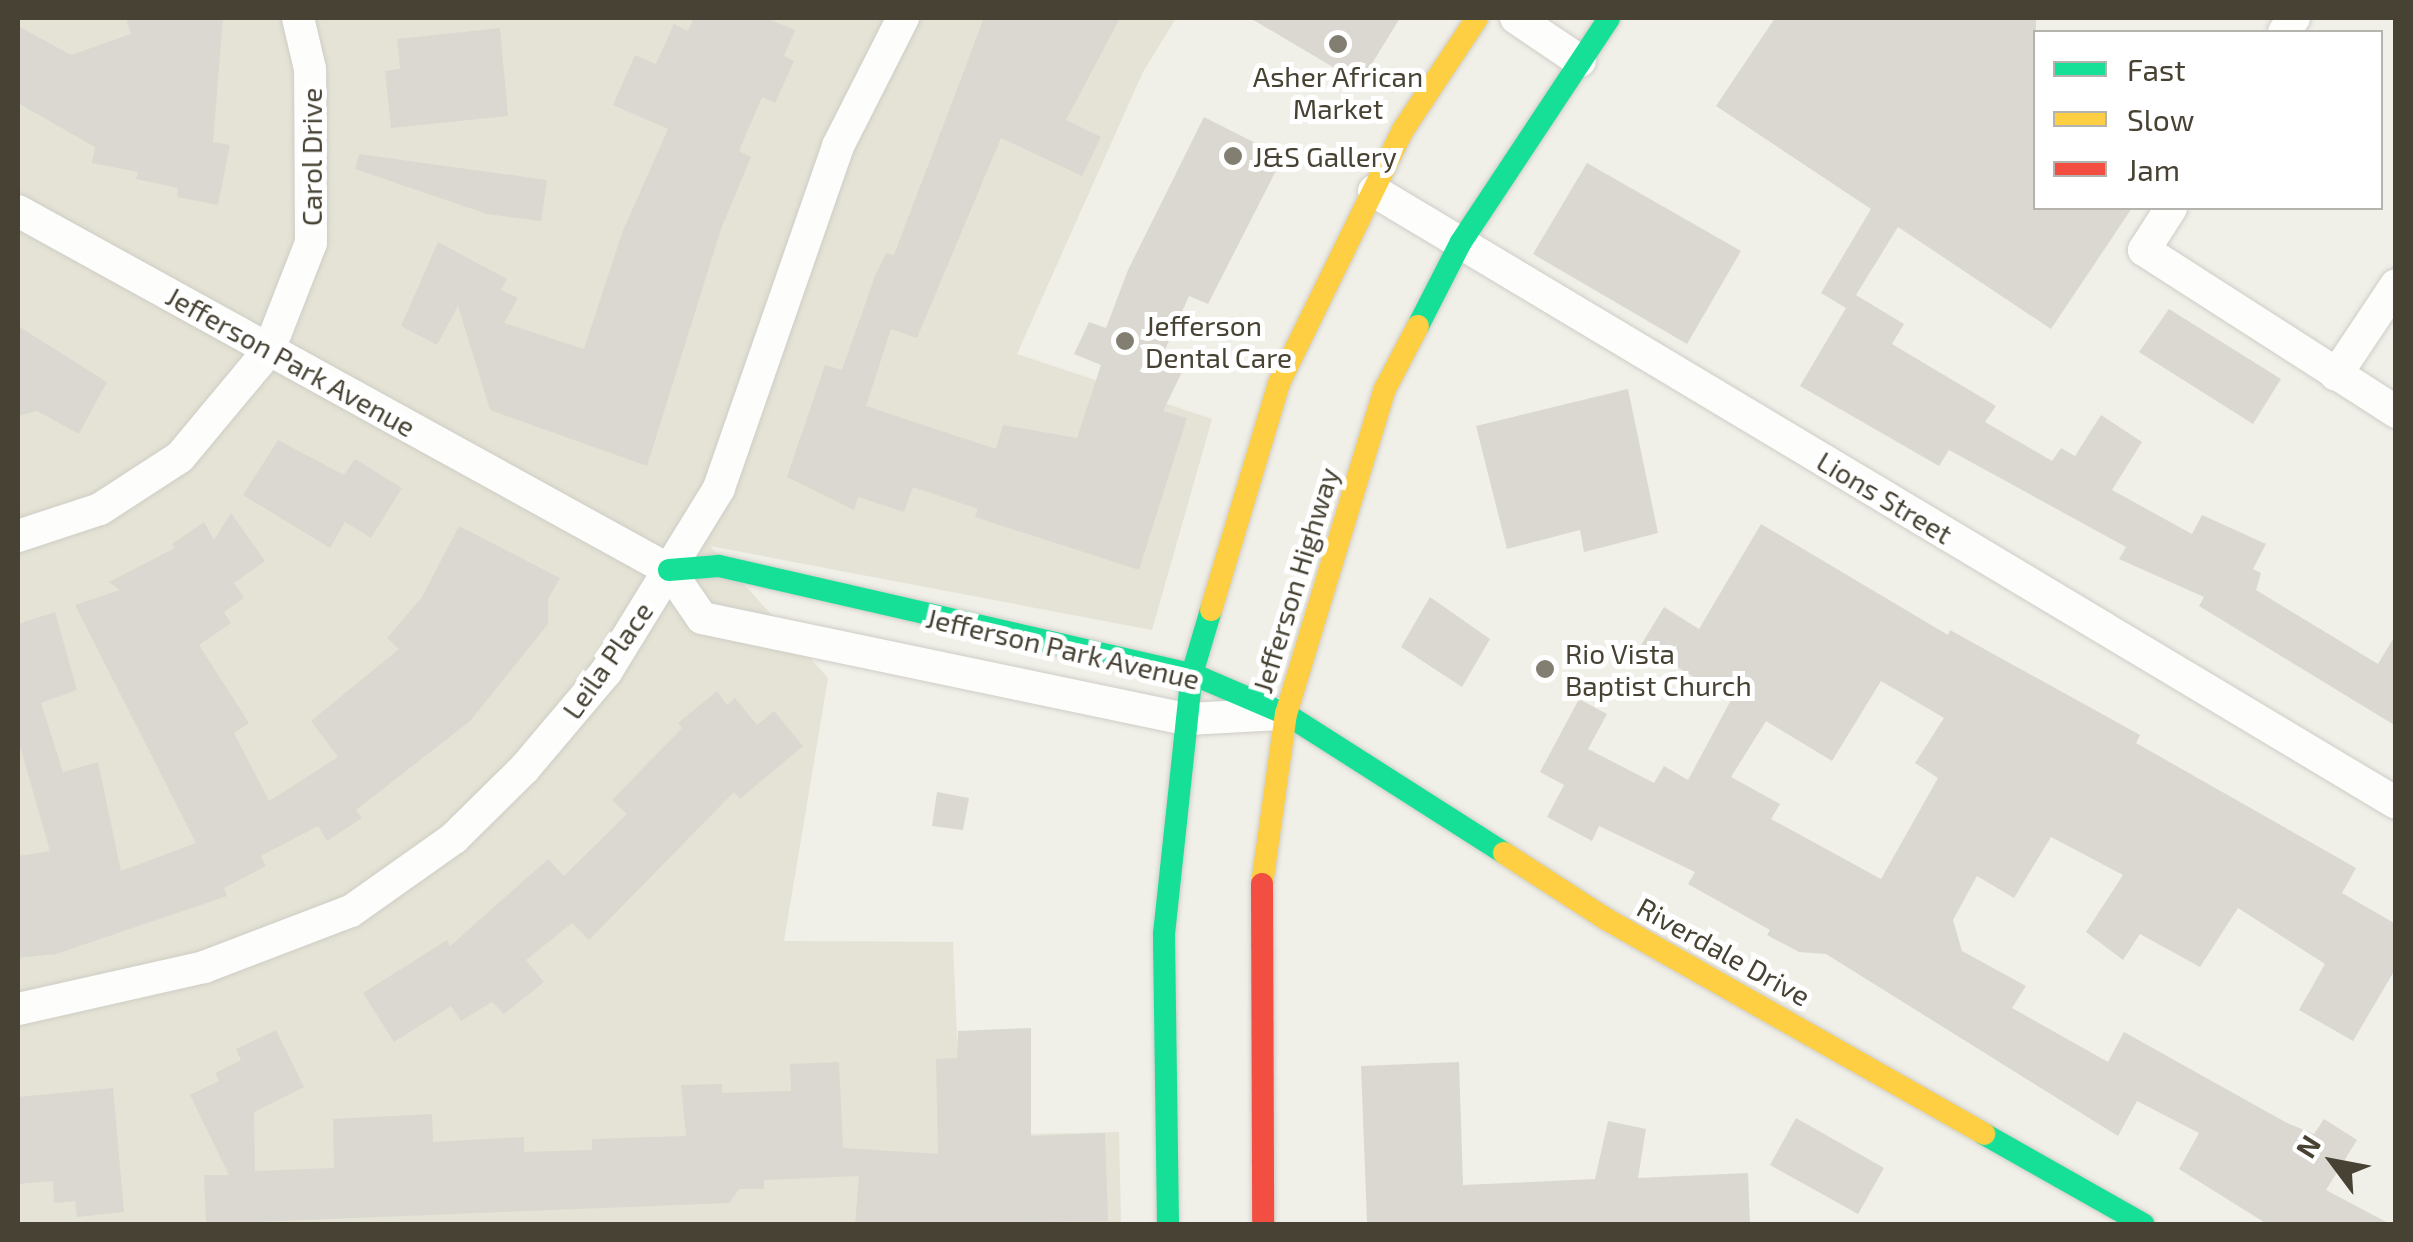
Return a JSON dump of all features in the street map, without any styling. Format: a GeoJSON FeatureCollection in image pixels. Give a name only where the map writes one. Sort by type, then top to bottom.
{"type":"FeatureCollection","features":[{"type":"Feature","properties":{"kind":"main road"},"geometry":{"type":"LineString","coordinates":[[1168,1224],[1164,934],[1192,674],[1278,384],[1404,130],[1478,18]]}},
{"type":"Feature","properties":{"kind":"main road","name":"Jefferson Highway"},"geometry":{"type":"LineString","coordinates":[[1263,1224],[1260,902],[1286,714],[1385,388],[1461,242],[1608,18]]}},
{"type":"Feature","properties":{"kind":"main road","name":"Jefferson Park Avenue"},"geometry":{"type":"LineString","coordinates":[[668,570],[719,566],[1192,674],[1286,714]]}},
{"type":"Feature","properties":{"kind":"main road","name":"Riverdale Drive"},"geometry":{"type":"LineString","coordinates":[[1286,714],[1606,919],[2143,1224]]}},
{"type":"Feature","properties":{"kind":"street","name":"Carol Drive"},"geometry":{"type":"LineString","coordinates":[[18,536],[100,509],[180,457],[269,350],[311,243],[310,69],[298,18]]}},
{"type":"Feature","properties":{"kind":"street","name":"Leila Place"},"geometry":{"type":"LineString","coordinates":[[18,1008],[204,967],[351,911],[454,838],[524,769],[606,672],[719,488],[838,146],[903,18]]}},
{"type":"Feature","properties":{"kind":"street"},"geometry":{"type":"LineString","coordinates":[[1516,18],[1580,61]]}},
{"type":"Feature","properties":{"kind":"street","name":"Lions Street"},"geometry":{"type":"LineString","coordinates":[[1374,190],[2396,803]]}},
{"type":"Feature","properties":{"kind":"street"},"geometry":{"type":"LineString","coordinates":[[2170,210],[2144,250],[2396,412]]}},
{"type":"Feature","properties":{"kind":"street","name":"Jefferson Park Avenue"},"geometry":{"type":"LineString","coordinates":[[18,211],[668,570],[702,618],[1187,719],[1286,714]]}},
{"type":"Feature","properties":{"kind":"street"},"geometry":{"type":"LineString","coordinates":[[2336,375],[2396,285]]}},
{"type":"Feature","properties":{"kind":"shaded area"},"geometry":{"type":"Polygon","coordinates":[[[18,18],[1176,18],[1143,72],[1017,354],[1212,419],[1152,630],[710,546],[828,678],[784,941],[953,942],[961,1136],[1119,1132],[1121,1224],[18,1224],[18,18]]]}},
{"type":"Feature","properties":{"kind":"building"},"geometry":{"type":"Polygon","coordinates":[[[126,18],[223,18],[213,142],[230,145],[218,205],[177,197],[178,188],[136,179],[138,172],[92,163],[95,147],[18,103],[18,26],[71,55],[131,34],[126,18]]]}},
{"type":"Feature","properties":{"kind":"building"},"geometry":{"type":"Polygon","coordinates":[[[694,18],[766,18],[795,30],[784,56],[794,61],[775,103],[762,97],[739,151],[751,157],[721,229],[647,466],[490,410],[458,306],[437,345],[401,326],[438,242],[507,279],[501,290],[518,298],[504,323],[584,349],[622,233],[668,129],[613,105],[635,55],[656,64],[674,24],[688,31],[694,18]]]}},
{"type":"Feature","properties":{"kind":"building"},"geometry":{"type":"Polygon","coordinates":[[[984,18],[1120,18],[1066,120],[1101,137],[1082,176],[1001,138],[917,338],[891,329],[866,406],[996,449],[1003,425],[1077,438],[1101,365],[1074,354],[1089,322],[1106,328],[1128,270],[1204,117],[1283,157],[1208,304],[1189,296],[1160,361],[1183,370],[1163,411],[1187,418],[1139,570],[975,517],[978,509],[913,487],[904,512],[858,497],[854,510],[787,477],[825,365],[842,370],[875,276],[886,253],[894,255],[984,18]]]}},
{"type":"Feature","properties":{"kind":"building","name":"Asher African Market"},"geometry":{"type":"Polygon","coordinates":[[[1250,18],[1400,18],[1360,83],[1250,18]]]}},
{"type":"Feature","properties":{"kind":"building"},"geometry":{"type":"Polygon","coordinates":[[[1775,18],[2036,18],[2033,210],[2131,210],[2051,329],[1898,227],[1856,295],[1904,324],[1892,344],[1996,406],[1985,422],[2052,461],[2061,448],[2075,456],[2101,415],[2142,442],[2112,490],[2192,534],[2202,515],[2266,544],[2253,569],[2261,573],[2256,590],[2378,664],[2396,634],[2396,726],[2199,606],[2204,597],[2119,559],[2126,547],[1949,450],[1939,466],[1800,386],[1846,308],[1821,293],[1871,209],[1716,106],[1775,18]]]}},
{"type":"Feature","properties":{"kind":"building"},"geometry":{"type":"Polygon","coordinates":[[[500,28],[508,116],[391,128],[385,71],[400,69],[397,39],[500,28]]]}},
{"type":"Feature","properties":{"kind":"building"},"geometry":{"type":"Polygon","coordinates":[[[359,154],[547,180],[541,221],[487,214],[355,169],[359,154]]]}},
{"type":"Feature","properties":{"kind":"building"},"geometry":{"type":"Polygon","coordinates":[[[1587,163],[1741,251],[1687,344],[1533,254],[1587,163]]]}},
{"type":"Feature","properties":{"kind":"building"},"geometry":{"type":"Polygon","coordinates":[[[2169,309],[2281,379],[2253,424],[2139,352],[2169,309]]]}},
{"type":"Feature","properties":{"kind":"building"},"geometry":{"type":"Polygon","coordinates":[[[18,326],[107,382],[79,434],[37,411],[18,416],[18,326]]]}},
{"type":"Feature","properties":{"kind":"building"},"geometry":{"type":"Polygon","coordinates":[[[1628,389],[1658,533],[1584,552],[1580,530],[1507,549],[1476,426],[1628,389]]]}},
{"type":"Feature","properties":{"kind":"building"},"geometry":{"type":"Polygon","coordinates":[[[278,440],[344,475],[355,459],[402,488],[371,538],[345,522],[330,548],[243,495],[278,440]]]}},
{"type":"Feature","properties":{"kind":"building"},"geometry":{"type":"Polygon","coordinates":[[[231,513],[265,561],[234,583],[244,598],[224,612],[231,623],[199,645],[249,723],[234,733],[269,801],[338,757],[311,721],[399,649],[387,638],[422,597],[459,526],[560,578],[548,599],[548,624],[470,721],[356,810],[362,818],[327,841],[318,826],[261,856],[266,866],[224,888],[227,896],[56,954],[18,958],[18,856],[50,851],[18,739],[18,624],[55,612],[77,690],[41,703],[63,772],[98,762],[121,871],[196,843],[75,605],[120,590],[109,582],[175,548],[172,544],[204,522],[214,540],[231,513]]]}},
{"type":"Feature","properties":{"kind":"building"},"geometry":{"type":"Polygon","coordinates":[[[1761,524],[1948,635],[1950,630],[2140,735],[2136,743],[2356,868],[2342,893],[2396,924],[2396,968],[2353,1041],[2299,1010],[2325,964],[2238,908],[2200,967],[2140,934],[2123,960],[2086,932],[2123,875],[2051,837],[2014,898],[1977,876],[1953,920],[1962,951],[2026,986],[2012,1008],[2108,1062],[2124,1032],[2287,1123],[2314,1134],[2324,1119],[2357,1140],[2326,1190],[2390,1224],[2267,1224],[2179,1169],[2199,1133],[2137,1101],[2118,1136],[1826,954],[1799,952],[1767,935],[1770,930],[1688,884],[1695,872],[1599,826],[1592,841],[1547,817],[1564,785],[1540,772],[1579,699],[1607,714],[1588,749],[1654,783],[1664,766],[1688,780],[1731,700],[1641,645],[1664,607],[1699,629],[1761,524]],[[1881,681],[1832,761],[1766,721],[1731,777],[1780,804],[1771,819],[1881,879],[1938,778],[1915,763],[1944,718],[1881,681]]]}},
{"type":"Feature","properties":{"kind":"building"},"geometry":{"type":"Polygon","coordinates":[[[1430,597],[1490,639],[1462,687],[1401,647],[1430,597]]]}},
{"type":"Feature","properties":{"kind":"building"},"geometry":{"type":"Polygon","coordinates":[[[717,691],[727,705],[735,698],[757,725],[774,711],[803,746],[740,799],[734,792],[589,940],[572,923],[526,960],[544,982],[504,1014],[492,1002],[461,1021],[451,1006],[394,1042],[363,993],[447,940],[450,946],[548,859],[564,876],[627,814],[612,800],[682,728],[678,723],[717,691]]]}},
{"type":"Feature","properties":{"kind":"building"},"geometry":{"type":"Polygon","coordinates":[[[937,792],[969,798],[963,830],[932,826],[937,792]]]}},
{"type":"Feature","properties":{"kind":"building"},"geometry":{"type":"Polygon","coordinates":[[[1031,1028],[1031,1136],[1105,1133],[1108,1221],[855,1224],[859,1176],[764,1180],[764,1189],[739,1189],[729,1203],[206,1224],[204,1175],[229,1175],[190,1095],[219,1081],[215,1073],[241,1060],[236,1049],[276,1030],[304,1087],[254,1112],[255,1171],[334,1168],[333,1119],[432,1114],[433,1142],[524,1137],[524,1152],[592,1150],[592,1139],[686,1136],[681,1085],[722,1084],[722,1093],[791,1091],[790,1064],[839,1062],[843,1148],[938,1154],[936,1059],[957,1058],[958,1031],[1031,1028]]]}},
{"type":"Feature","properties":{"kind":"building"},"geometry":{"type":"Polygon","coordinates":[[[1459,1062],[1463,1185],[1595,1179],[1608,1121],[1646,1129],[1638,1178],[1748,1173],[1750,1224],[1367,1222],[1361,1066],[1459,1062]]]}},
{"type":"Feature","properties":{"kind":"building"},"geometry":{"type":"Polygon","coordinates":[[[113,1088],[124,1212],[77,1217],[75,1201],[54,1203],[53,1181],[18,1184],[18,1097],[113,1088]]]}},
{"type":"Feature","properties":{"kind":"building"},"geometry":{"type":"Polygon","coordinates":[[[1796,1118],[1884,1168],[1858,1214],[1770,1165],[1796,1118]]]}},
{"type":"Feature","properties":{"kind":"traffic: fast"},"geometry":{"type":"LineString","coordinates":[[1418,326],[1461,242],[1609,18]]}},
{"type":"Feature","properties":{"kind":"traffic: fast"},"geometry":{"type":"LineString","coordinates":[[669,570],[719,566],[1192,674],[1286,714],[1504,853]]}},
{"type":"Feature","properties":{"kind":"traffic: fast"},"geometry":{"type":"LineString","coordinates":[[1168,1224],[1164,934],[1192,674],[1211,610]]}},
{"type":"Feature","properties":{"kind":"traffic: fast"},"geometry":{"type":"LineString","coordinates":[[1984,1134],[2143,1224]]}},
{"type":"Feature","properties":{"kind":"traffic: slow"},"geometry":{"type":"LineString","coordinates":[[1211,610],[1279,383],[1403,130],[1477,18]]}},
{"type":"Feature","properties":{"kind":"traffic: slow"},"geometry":{"type":"LineString","coordinates":[[1262,884],[1286,714],[1385,389],[1418,326]]}},
{"type":"Feature","properties":{"kind":"traffic: slow"},"geometry":{"type":"LineString","coordinates":[[1504,853],[1606,919],[1984,1134]]}},
{"type":"Feature","properties":{"kind":"traffic: jam"},"geometry":{"type":"LineString","coordinates":[[1262,884],[1263,1224]]}},
{"type":"Feature","properties":{"kind":"place","name":"Asher African Market"},"geometry":{"type":"Point","coordinates":[1338,44]}},
{"type":"Feature","properties":{"kind":"place","name":"J&S Gallery"},"geometry":{"type":"Point","coordinates":[1233,156]}},
{"type":"Feature","properties":{"kind":"place","name":"Jefferson Dental Care"},"geometry":{"type":"Point","coordinates":[1125,341]}},
{"type":"Feature","properties":{"kind":"place","name":"Rio Vista Baptist Church"},"geometry":{"type":"Point","coordinates":[1545,669]}}]}
